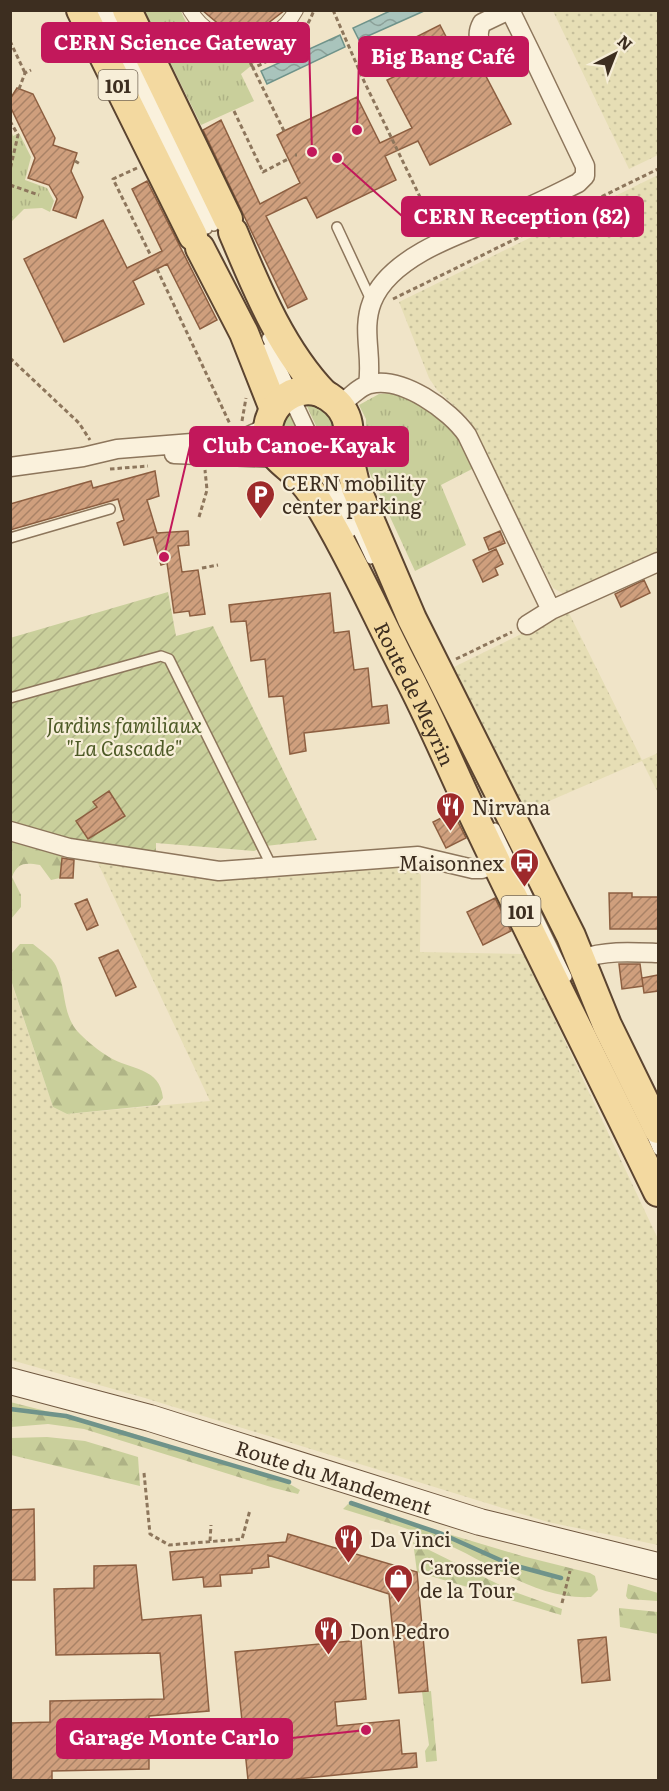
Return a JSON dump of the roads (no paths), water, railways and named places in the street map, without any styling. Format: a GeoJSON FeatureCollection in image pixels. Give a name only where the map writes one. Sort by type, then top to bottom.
{"type":"FeatureCollection","features":[{"type":"Feature","properties":{"kind":"main road","name":"Route de Meyrin"},"geometry":{"type":"LineString","coordinates":[[81,10],[214,232],[245,260],[297,363],[332,400],[347,421],[332,460],[356,488],[412,619],[576,974],[607,1025],[652,1140]]}},
{"type":"Feature","properties":{"kind":"main road","name":"Route de Meyrin"},"geometry":{"type":"LineString","coordinates":[[127,10],[214,232],[244,333],[280,406],[270,444],[281,460],[307,487],[336,532],[437,734],[497,863],[658,1192]]}},
{"type":"Feature","properties":{"kind":"main road"},"geometry":{"type":"LineString","coordinates":[[280,406],[309,391],[332,400]]}},
{"type":"Feature","properties":{"kind":"main road"},"geometry":{"type":"LineString","coordinates":[[281,460],[298,470],[332,460]]}},
{"type":"Feature","properties":{"kind":"main road","name":"Route du Mandement"},"geometry":{"type":"LineString","coordinates":[[10,1381],[150,1418],[480,1522],[658,1566]]}},
{"type":"Feature","properties":{"kind":"street"},"geometry":{"type":"LineString","coordinates":[[190,10],[211,33],[241,43],[272,36],[288,22],[296,10]]}},
{"type":"Feature","properties":{"kind":"street"},"geometry":{"type":"LineString","coordinates":[[368,384],[370,373],[366,332],[373,299],[393,272],[409,260],[443,243],[515,213],[578,183],[585,176],[585,166],[532,55],[509,10],[482,23],[479,29],[480,42],[489,50],[517,48],[532,55]]}},
{"type":"Feature","properties":{"kind":"street"},"geometry":{"type":"LineString","coordinates":[[332,400],[368,384],[389,385],[427,399],[447,410],[460,425],[551,610]]}},
{"type":"Feature","properties":{"kind":"street"},"geometry":{"type":"LineString","coordinates":[[10,467],[87,449],[242,439],[280,406]]}},
{"type":"Feature","properties":{"kind":"street"},"geometry":{"type":"LineString","coordinates":[[87,449],[117,459],[190,454],[281,460]]}},
{"type":"Feature","properties":{"kind":"street"},"geometry":{"type":"LineString","coordinates":[[527,625],[551,610],[658,562]]}},
{"type":"Feature","properties":{"kind":"street"},"geometry":{"type":"LineString","coordinates":[[10,831],[69,848],[219,871],[418,856],[482,869],[497,863]]}},
{"type":"Feature","properties":{"kind":"street"},"geometry":{"type":"LineString","coordinates":[[576,974],[615,952],[658,953]]}},
{"type":"Feature","properties":{"kind":"lane"},"geometry":{"type":"LineString","coordinates":[[100,10],[214,232]]}},
{"type":"Feature","properties":{"kind":"lane"},"geometry":{"type":"LineString","coordinates":[[109,10],[214,232]]}},
{"type":"Feature","properties":{"kind":"lane"},"geometry":{"type":"LineString","coordinates":[[337,226],[373,299]]}},
{"type":"Feature","properties":{"kind":"lane"},"geometry":{"type":"LineString","coordinates":[[261,325],[280,406]]}},
{"type":"Feature","properties":{"kind":"lane"},"geometry":{"type":"LineString","coordinates":[[260,337],[280,406],[332,460],[377,572]]}},
{"type":"Feature","properties":{"kind":"lane"},"geometry":{"type":"LineString","coordinates":[[332,460],[366,565]]}},
{"type":"Feature","properties":{"kind":"lane"},"geometry":{"type":"LineString","coordinates":[[10,538],[110,509]]}},
{"type":"Feature","properties":{"kind":"lane"},"geometry":{"type":"LineString","coordinates":[[10,698],[161,656],[169,659],[272,867]]}},
{"type":"Feature","properties":{"kind":"lane"},"geometry":{"type":"LineString","coordinates":[[420,677],[441,718]]}},
{"type":"Feature","properties":{"kind":"lane"},"geometry":{"type":"LineString","coordinates":[[494,817],[576,974]]}},
{"type":"Feature","properties":{"kind":"lane"},"geometry":{"type":"LineString","coordinates":[[590,1010],[652,1140]]}},
{"type":"Feature","properties":{"kind":"water"},"geometry":{"type":"Polygon","coordinates":[[[392,10],[424,11],[359,40],[353,28],[392,10]]]}},
{"type":"Feature","properties":{"kind":"water"},"geometry":{"type":"Polygon","coordinates":[[[340,35],[345,47],[267,84],[261,71],[340,35]]]}},
{"type":"Feature","properties":{"kind":"waterway"},"geometry":{"type":"LineString","coordinates":[[10,1409],[66,1416],[289,1482]]}},
{"type":"Feature","properties":{"kind":"waterway"},"geometry":{"type":"LineString","coordinates":[[351,1503],[442,1534],[509,1564],[561,1578]]}},
{"type":"Feature","properties":{"kind":"place","name":"Big Bang Café"},"geometry":{"type":"Point","coordinates":[357,130]}},
{"type":"Feature","properties":{"kind":"place","name":"CERN Science Gateway"},"geometry":{"type":"Point","coordinates":[312,152]}},
{"type":"Feature","properties":{"kind":"place","name":"CERN Reception (82)"},"geometry":{"type":"Point","coordinates":[337,158]}},
{"type":"Feature","properties":{"kind":"place","name":"CERN mobility center parking"},"geometry":{"type":"Point","coordinates":[261,520]}},
{"type":"Feature","properties":{"kind":"place","name":"Club Canoe-Kayak"},"geometry":{"type":"Point","coordinates":[164,557]}},
{"type":"Feature","properties":{"kind":"place","name":"Nirvana"},"geometry":{"type":"Point","coordinates":[451,832]}},
{"type":"Feature","properties":{"kind":"place","name":"Maisonnex"},"geometry":{"type":"Point","coordinates":[525,888]}},
{"type":"Feature","properties":{"kind":"place","name":"Da Vinci"},"geometry":{"type":"Point","coordinates":[349,1564]}},
{"type":"Feature","properties":{"kind":"place","name":"Carosserie de la Tour"},"geometry":{"type":"Point","coordinates":[399,1604]}},
{"type":"Feature","properties":{"kind":"place","name":"Don Pedro"},"geometry":{"type":"Point","coordinates":[329,1656]}},
{"type":"Feature","properties":{"kind":"place","name":"Garage Monte Carlo"},"geometry":{"type":"Point","coordinates":[366,1730]}},
{"type":"Feature","properties":{"kind":"park label","name":"Jardins familiaux \"La Cascade\""},"geometry":{"type":"Point","coordinates":[124,736]}}]}
